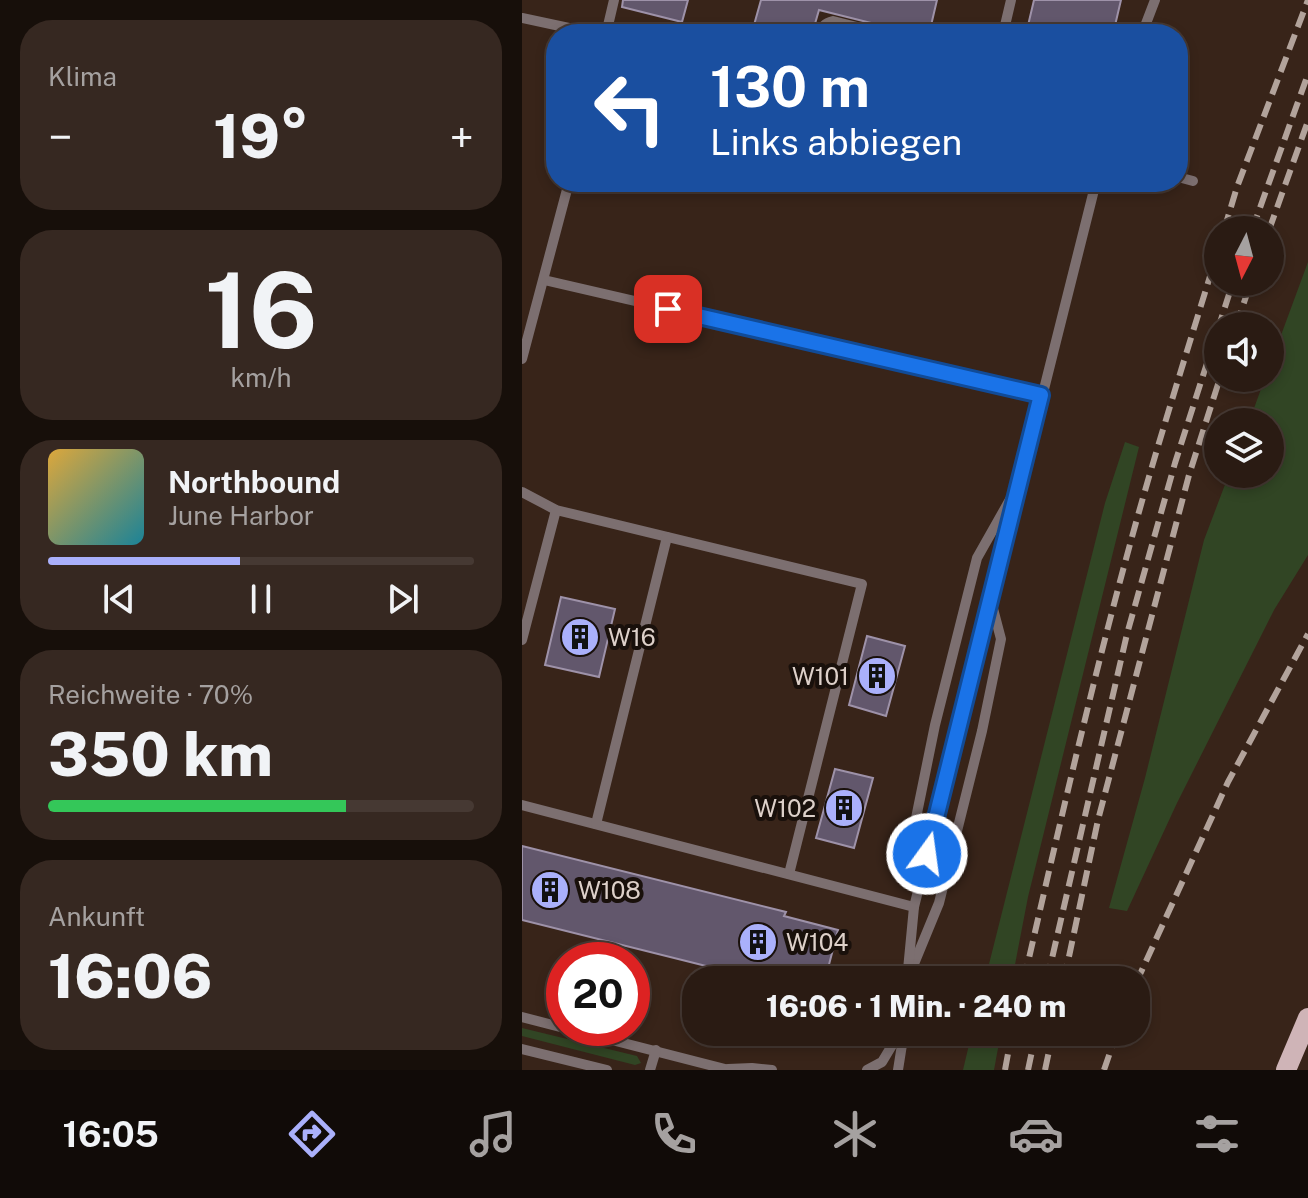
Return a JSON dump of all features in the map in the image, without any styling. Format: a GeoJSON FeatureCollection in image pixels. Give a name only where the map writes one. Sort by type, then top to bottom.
{"type":"FeatureCollection","features":[{"type":"Feature","properties":{"kind":"main road"},"geometry":{"type":"LineString","coordinates":[[1286,1070],[1308,1018]]}},
{"type":"Feature","properties":{"kind":"lane"},"geometry":{"type":"LineString","coordinates":[[608,24],[614,0]]}},
{"type":"Feature","properties":{"kind":"lane"},"geometry":{"type":"LineString","coordinates":[[1005,24],[1011,0]]}},
{"type":"Feature","properties":{"kind":"lane"},"geometry":{"type":"LineString","coordinates":[[1146,24],[1155,0]]}},
{"type":"Feature","properties":{"kind":"lane"},"geometry":{"type":"LineString","coordinates":[[522,18],[550,24]]}},
{"type":"Feature","properties":{"kind":"lane"},"geometry":{"type":"LineString","coordinates":[[825,24],[833,21],[845,24]]}},
{"type":"Feature","properties":{"kind":"lane"},"geometry":{"type":"LineString","coordinates":[[1188,180],[1193,181]]}},
{"type":"Feature","properties":{"kind":"lane"},"geometry":{"type":"LineString","coordinates":[[522,359],[566,192]]}},
{"type":"Feature","properties":{"kind":"lane"},"geometry":{"type":"LineString","coordinates":[[908,966],[914,907],[1093,192]]}},
{"type":"Feature","properties":{"kind":"lane"},"geometry":{"type":"LineString","coordinates":[[544,280],[1041,395]]}},
{"type":"Feature","properties":{"kind":"lane"},"geometry":{"type":"LineString","coordinates":[[927,854],[915,823],[935,725],[977,558],[1019,484]]}},
{"type":"Feature","properties":{"kind":"lane"},"geometry":{"type":"LineString","coordinates":[[522,492],[556,510],[862,584],[789,874]]}},
{"type":"Feature","properties":{"kind":"lane"},"geometry":{"type":"LineString","coordinates":[[522,640],[556,510]]}},
{"type":"Feature","properties":{"kind":"lane"},"geometry":{"type":"LineString","coordinates":[[596,824],[667,537]]}},
{"type":"Feature","properties":{"kind":"lane"},"geometry":{"type":"LineString","coordinates":[[913,966],[939,903],[982,731],[1001,639],[991,598]]}},
{"type":"Feature","properties":{"kind":"lane"},"geometry":{"type":"LineString","coordinates":[[522,805],[914,907]]}},
{"type":"Feature","properties":{"kind":"lane"},"geometry":{"type":"LineString","coordinates":[[522,1017],[546,1023]]}},
{"type":"Feature","properties":{"kind":"lane"},"geometry":{"type":"LineString","coordinates":[[639,1046],[729,1070],[772,1070]]}},
{"type":"Feature","properties":{"kind":"lane"},"geometry":{"type":"LineString","coordinates":[[867,1070],[878,1066],[892,1046]]}},
{"type":"Feature","properties":{"kind":"lane"},"geometry":{"type":"LineString","coordinates":[[898,1070],[901,1046]]}},
{"type":"Feature","properties":{"kind":"lane"},"geometry":{"type":"LineString","coordinates":[[522,1049],[607,1070]]}},
{"type":"Feature","properties":{"kind":"lane"},"geometry":{"type":"LineString","coordinates":[[650,1070],[656,1050]]}},
{"type":"Feature","properties":{"kind":"green space"},"geometry":{"type":"Polygon","coordinates":[[[1308,262],[1308,555],[1274,610],[1177,803],[1127,911],[1109,908],[1204,540],[1224,488],[1284,488],[1284,408],[1254,408],[1260,392],[1284,392],[1284,327],[1308,262]]]}},
{"type":"Feature","properties":{"kind":"green space"},"geometry":{"type":"Polygon","coordinates":[[[1125,442],[1139,447],[1028,897],[1015,966],[989,966],[1105,503],[1125,442]]]}},
{"type":"Feature","properties":{"kind":"green space"},"geometry":{"type":"Polygon","coordinates":[[[522,1028],[546,1034],[546,1042],[522,1036],[522,1028]]]}},
{"type":"Feature","properties":{"kind":"green space"},"geometry":{"type":"Polygon","coordinates":[[[561,1046],[596,1046],[637,1056],[641,1063],[635,1065],[561,1046]]]}},
{"type":"Feature","properties":{"kind":"green space"},"geometry":{"type":"Polygon","coordinates":[[[969,1046],[998,1046],[994,1070],[963,1070],[969,1046]]]}},
{"type":"Feature","properties":{"kind":"building"},"geometry":{"type":"Polygon","coordinates":[[[623,0],[688,0],[682,22],[622,7],[623,0]]]}},
{"type":"Feature","properties":{"kind":"building"},"geometry":{"type":"Polygon","coordinates":[[[761,0],[937,0],[931,24],[875,24],[819,10],[815,24],[754,24],[761,0]]]}},
{"type":"Feature","properties":{"kind":"building"},"geometry":{"type":"Polygon","coordinates":[[[1034,0],[1121,0],[1115,24],[1028,24],[1034,0]]]}},
{"type":"Feature","properties":{"kind":"building","name":"W16"},"geometry":{"type":"Polygon","coordinates":[[[561,597],[615,609],[599,677],[545,665],[561,597]]]}},
{"type":"Feature","properties":{"kind":"building","name":"W101"},"geometry":{"type":"Polygon","coordinates":[[[867,636],[905,646],[886,716],[849,705],[867,636]]]}},
{"type":"Feature","properties":{"kind":"building","name":"W102"},"geometry":{"type":"Polygon","coordinates":[[[835,769],[873,778],[854,848],[816,838],[835,769]]]}},
{"type":"Feature","properties":{"kind":"building"},"geometry":{"type":"Polygon","coordinates":[[[522,846],[786,912],[784,916],[838,930],[829,966],[706,966],[650,952],[650,942],[610,942],[522,920],[522,846]]]}},
{"type":"Feature","properties":{"kind":"railway"},"geometry":{"type":"LineString","coordinates":[[1228,216],[1308,0]]}},
{"type":"Feature","properties":{"kind":"railway"},"geometry":{"type":"LineString","coordinates":[[1257,216],[1308,74]]}},
{"type":"Feature","properties":{"kind":"railway"},"geometry":{"type":"LineString","coordinates":[[1274,216],[1308,121]]}},
{"type":"Feature","properties":{"kind":"railway"},"geometry":{"type":"LineString","coordinates":[[1027,966],[1115,602],[1150,473],[1204,296]]}},
{"type":"Feature","properties":{"kind":"railway"},"geometry":{"type":"LineString","coordinates":[[1050,966],[1127,634],[1175,463],[1229,296]]}},
{"type":"Feature","properties":{"kind":"railway"},"geometry":{"type":"LineString","coordinates":[[1241,312],[1246,296]]}},
{"type":"Feature","properties":{"kind":"railway"},"geometry":{"type":"LineString","coordinates":[[1067,966],[1098,820],[1189,475],[1216,392]]}},
{"type":"Feature","properties":{"kind":"railway"},"geometry":{"type":"LineString","coordinates":[[1144,966],[1228,782],[1308,634]]}},
{"type":"Feature","properties":{"kind":"railway"},"geometry":{"type":"LineString","coordinates":[[1005,1070],[1009,1046]]}},
{"type":"Feature","properties":{"kind":"railway"},"geometry":{"type":"LineString","coordinates":[[1028,1070],[1033,1046]]}},
{"type":"Feature","properties":{"kind":"railway"},"geometry":{"type":"LineString","coordinates":[[1045,1070],[1050,1046]]}},
{"type":"Feature","properties":{"kind":"railway"},"geometry":{"type":"LineString","coordinates":[[1104,1070],[1112,1046]]}},
{"type":"Feature","properties":{"kind":"place","name":"W16"},"geometry":{"type":"Point","coordinates":[580,637]}},
{"type":"Feature","properties":{"kind":"place","name":"W101"},"geometry":{"type":"Point","coordinates":[877,676]}},
{"type":"Feature","properties":{"kind":"place","name":"W102"},"geometry":{"type":"Point","coordinates":[844,808]}},
{"type":"Feature","properties":{"kind":"place","name":"W108"},"geometry":{"type":"Point","coordinates":[550,890]}},
{"type":"Feature","properties":{"kind":"place","name":"W104"},"geometry":{"type":"Point","coordinates":[758,942]}},
{"type":"Feature","properties":{"kind":"route"},"geometry":{"type":"LineString","coordinates":[[668,309],[1041,395],[927,854]]}}]}
